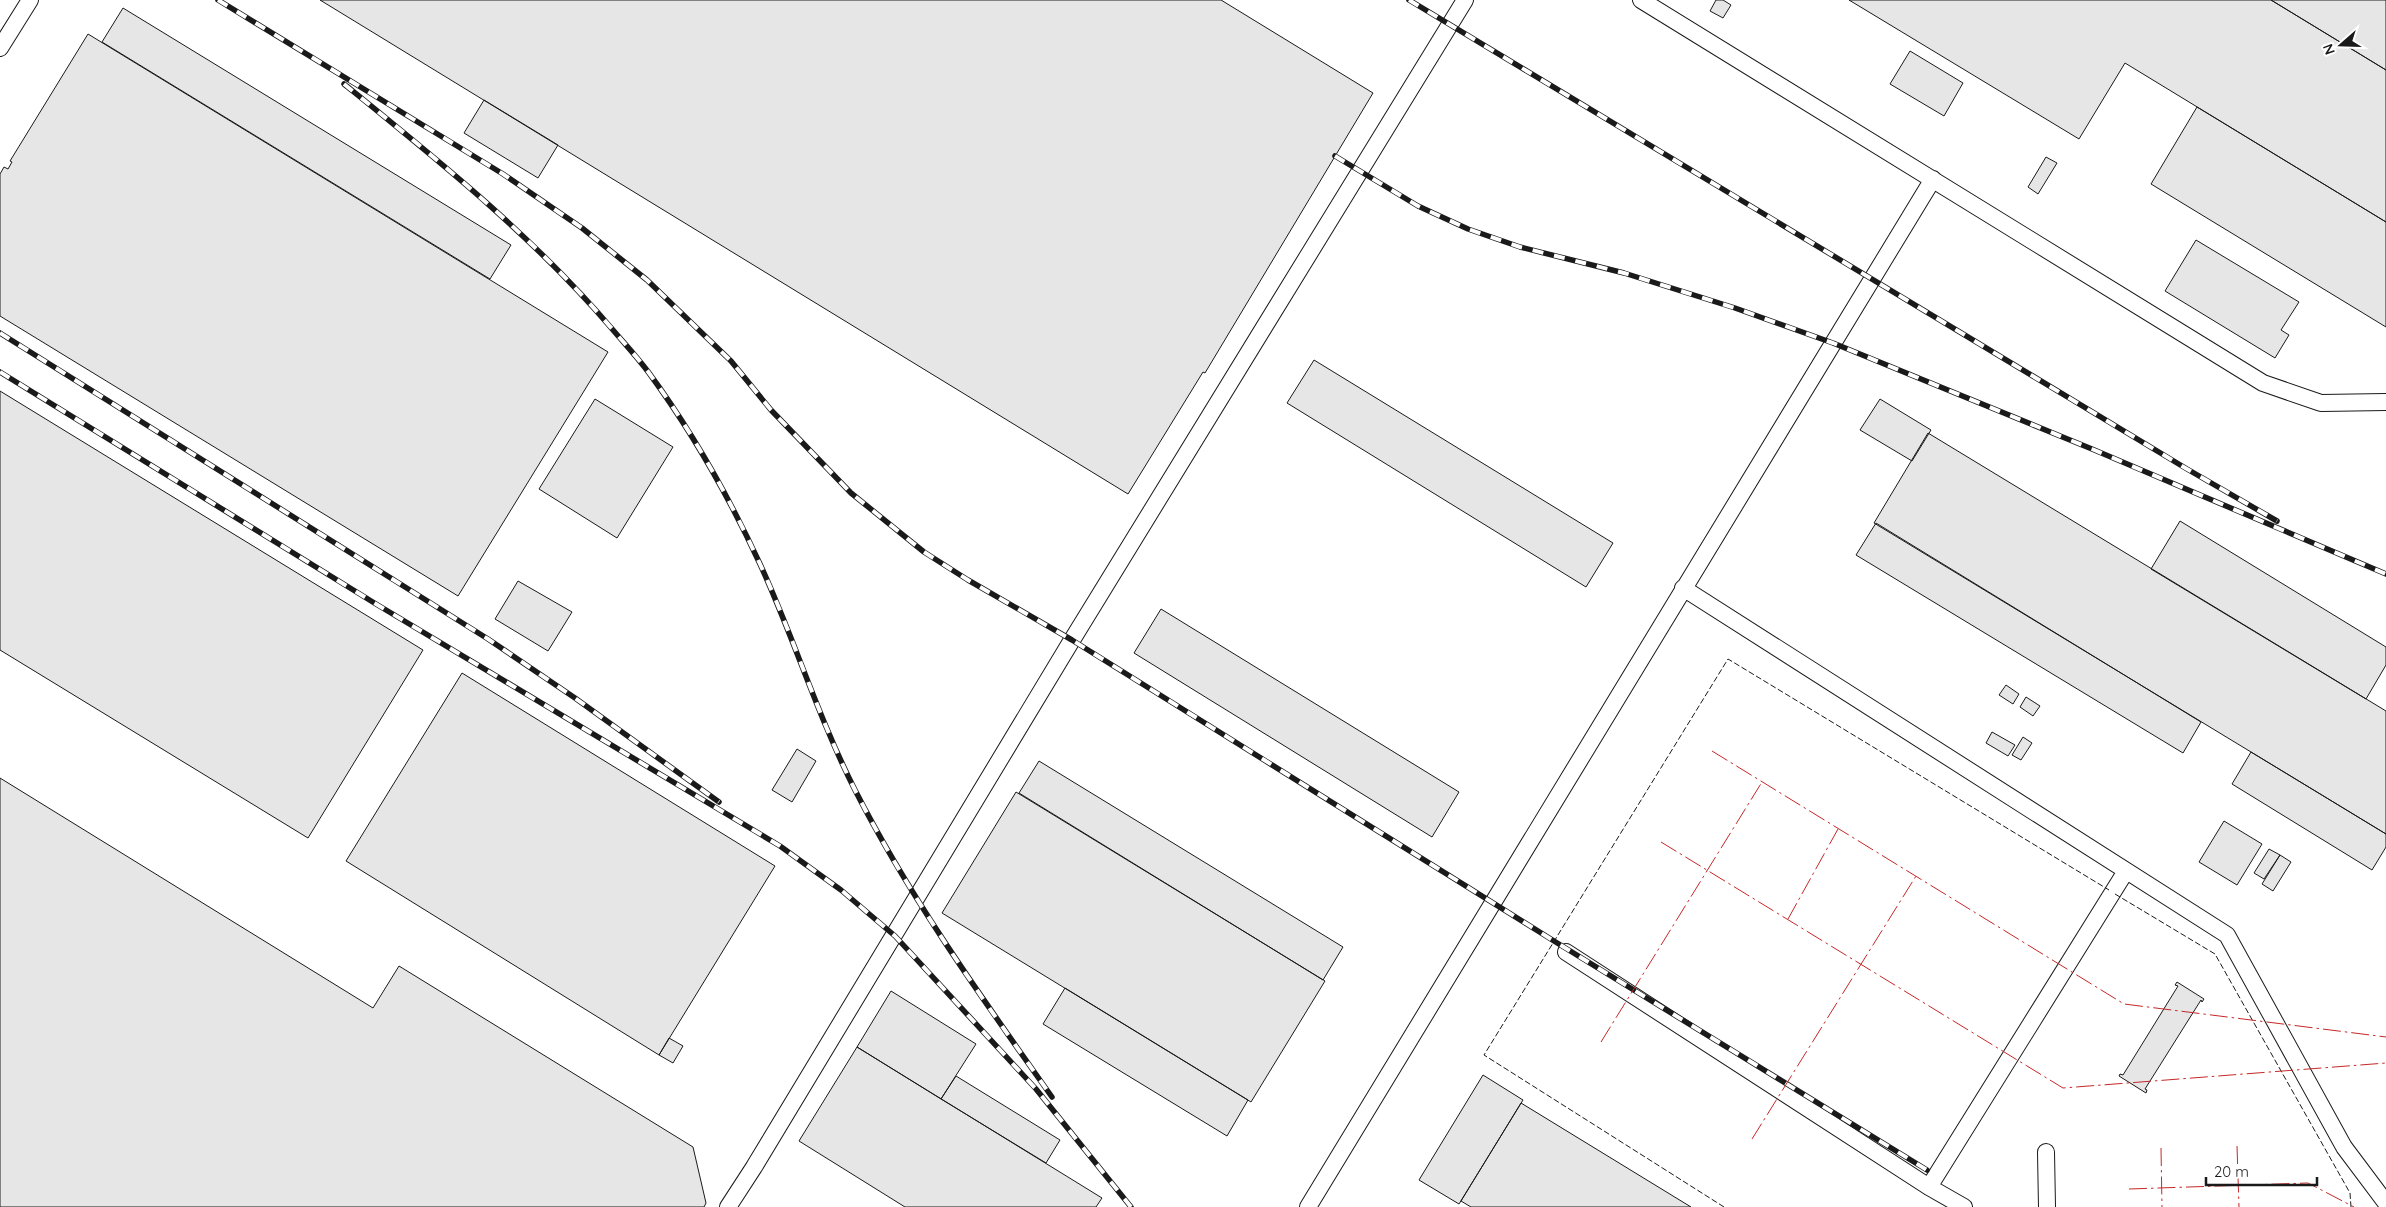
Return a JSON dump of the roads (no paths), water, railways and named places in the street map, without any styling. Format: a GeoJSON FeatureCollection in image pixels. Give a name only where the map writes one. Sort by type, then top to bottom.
{"type":"FeatureCollection","features":[{"type":"Feature","properties":{"kind":"lane"},"geometry":{"type":"LineString","coordinates":[[0,48],[30,0]]}},
{"type":"Feature","properties":{"kind":"lane"},"geometry":{"type":"LineString","coordinates":[[728,1207],[1072,640],[1465,0]]}},
{"type":"Feature","properties":{"kind":"lane"},"geometry":{"type":"LineString","coordinates":[[1641,0],[2263,383],[2322,403],[2386,402]]}},
{"type":"Feature","properties":{"kind":"lane"},"geometry":{"type":"LineString","coordinates":[[1308,1207],[1933,179]]}},
{"type":"Feature","properties":{"kind":"lane"},"geometry":{"type":"LineString","coordinates":[[1683,588],[2227,935],[2344,1147],[2386,1204]]}},
{"type":"Feature","properties":{"kind":"lane"},"geometry":{"type":"LineString","coordinates":[[1929,1187],[2126,871]]}},
{"type":"Feature","properties":{"kind":"lane"},"geometry":{"type":"LineString","coordinates":[[1566,952],[1929,1187],[1964,1207]]}},
{"type":"Feature","properties":{"kind":"lane"},"geometry":{"type":"LineString","coordinates":[[2046,1152],[2047,1207]]}},
{"type":"Feature","properties":{"kind":"railway"},"geometry":{"type":"LineString","coordinates":[[218,0],[503,174],[582,228],[647,280],[731,361],[771,410],[851,493],[924,552],[968,580],[1072,640],[1554,941],[1927,1170]]}},
{"type":"Feature","properties":{"kind":"railway"},"geometry":{"type":"LineString","coordinates":[[1409,0],[2187,469],[2277,521]]}},
{"type":"Feature","properties":{"kind":"railway"},"geometry":{"type":"LineString","coordinates":[[344,84],[450,171],[551,263],[583,296],[645,367],[681,419],[723,490],[748,539],[772,592],[842,762],[876,830],[948,947],[1052,1097]]}},
{"type":"Feature","properties":{"kind":"railway"},"geometry":{"type":"LineString","coordinates":[[1335,156],[1418,206],[1468,229],[1520,247],[1624,273],[1735,308],[1833,343],[2092,449],[2386,574]]}},
{"type":"Feature","properties":{"kind":"railway"},"geometry":{"type":"LineString","coordinates":[[0,333],[488,639],[575,698],[719,802]]}},
{"type":"Feature","properties":{"kind":"railway"},"geometry":{"type":"LineString","coordinates":[[0,372],[376,604],[780,846],[841,890],[895,936],[1036,1089],[1131,1207]]}}]}
